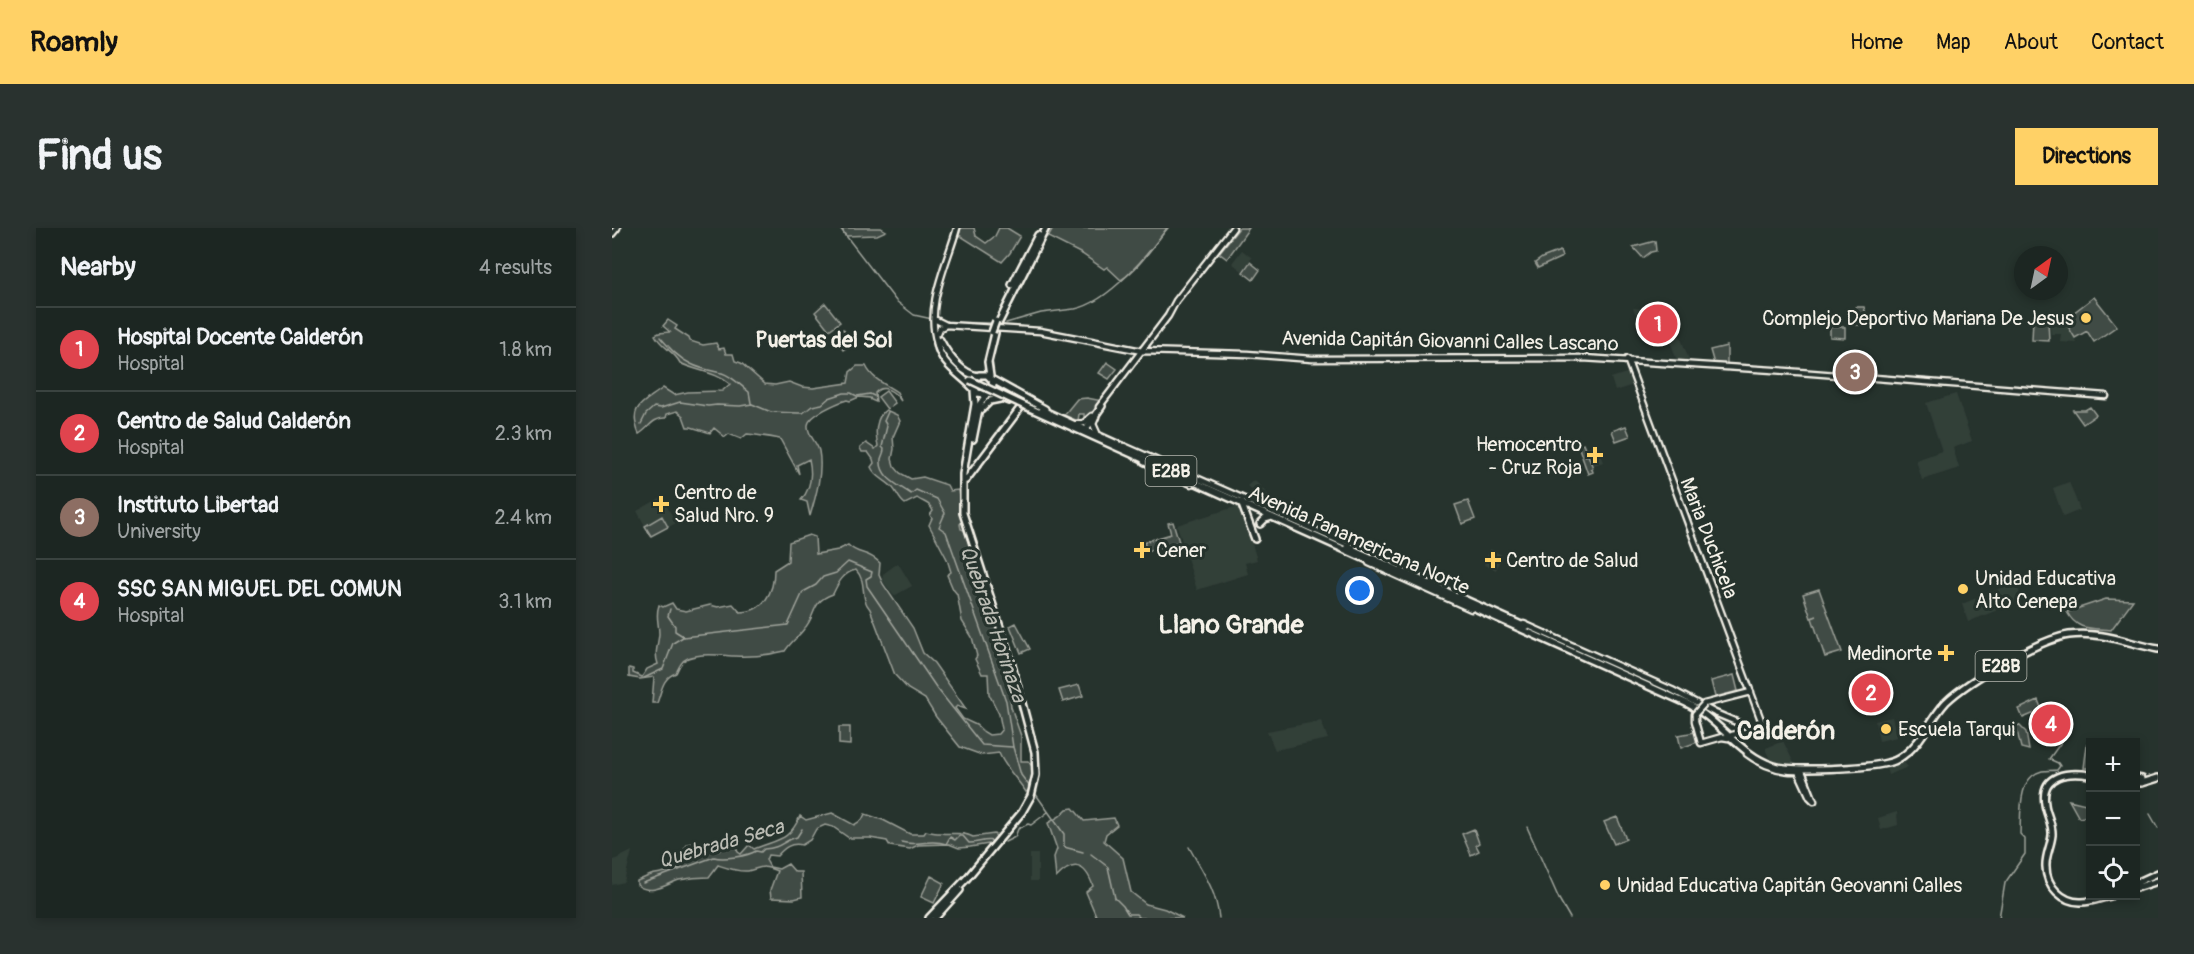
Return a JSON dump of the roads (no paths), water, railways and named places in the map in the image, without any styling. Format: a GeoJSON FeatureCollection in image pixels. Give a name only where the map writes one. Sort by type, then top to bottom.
{"type":"FeatureCollection","features":[{"type":"Feature","properties":{"kind":"highway"},"geometry":{"type":"LineString","coordinates":[[929,918],[1014,822],[1034,793],[1037,770],[1035,752],[1010,658],[963,513],[962,489],[975,404],[974,377],[984,366],[994,332],[1000,322],[1003,302],[1044,228]]}},
{"type":"Feature","properties":{"kind":"highway"},"geometry":{"type":"LineString","coordinates":[[935,918],[1024,814],[1040,773],[1038,751],[1010,646],[968,519],[965,500],[966,480],[980,404],[993,388],[988,362],[994,332]]}},
{"type":"Feature","properties":{"kind":"highway","name":"Avenida Panamericana Norte"},"geometry":{"type":"LineString","coordinates":[[939,342],[956,366],[1024,405],[1321,535],[1347,552],[1537,631],[1576,652],[1704,709],[1727,736],[1760,758],[1785,766],[1884,762],[1894,758],[1905,750],[1941,704],[1959,688],[2043,639],[2069,633],[2090,632],[2113,634],[2158,648]]}},
{"type":"Feature","properties":{"kind":"highway"},"geometry":{"type":"LineString","coordinates":[[939,342],[945,361],[979,394],[1024,405],[1039,414],[1103,441]]}},
{"type":"Feature","properties":{"kind":"highway"},"geometry":{"type":"LineString","coordinates":[[974,377],[986,374],[1002,386],[1047,410]]}},
{"type":"Feature","properties":{"kind":"highway"},"geometry":{"type":"LineString","coordinates":[[997,387],[1047,410]]}},
{"type":"Feature","properties":{"kind":"highway"},"geometry":{"type":"LineString","coordinates":[[979,414],[990,401],[1004,399]]}},
{"type":"Feature","properties":{"kind":"highway"},"geometry":{"type":"LineString","coordinates":[[969,439],[978,401]]}},
{"type":"Feature","properties":{"kind":"highway","name":"Avenida Panamericana Norte"},"geometry":{"type":"LineString","coordinates":[[1024,405],[1047,410],[1074,426],[1115,442],[1243,502],[1260,513],[1334,540],[1550,643],[1576,652]]}},
{"type":"Feature","properties":{"kind":"highway"},"geometry":{"type":"LineString","coordinates":[[966,480],[1024,405]]}},
{"type":"Feature","properties":{"kind":"highway"},"geometry":{"type":"LineString","coordinates":[[1088,426],[1102,406]]}},
{"type":"Feature","properties":{"kind":"highway"},"geometry":{"type":"LineString","coordinates":[[1039,414],[1074,426]]}},
{"type":"Feature","properties":{"kind":"highway"},"geometry":{"type":"LineString","coordinates":[[969,462],[971,466],[975,466]]}},
{"type":"Feature","properties":{"kind":"highway"},"geometry":{"type":"LineString","coordinates":[[1243,502],[1255,539]]}},
{"type":"Feature","properties":{"kind":"highway"},"geometry":{"type":"LineString","coordinates":[[1260,524],[1270,517]]}},
{"type":"Feature","properties":{"kind":"highway","name":"Avenida Panamericana Norte"},"geometry":{"type":"LineString","coordinates":[[1652,686],[1703,712],[1749,754],[1773,766],[1802,769],[1889,763],[1909,751],[1944,705],[1957,693],[2040,643],[2070,635],[2099,634],[2158,648]]}},
{"type":"Feature","properties":{"kind":"highway"},"geometry":{"type":"LineString","coordinates":[[2076,770],[2062,774],[2050,783],[2045,795],[2045,806],[2052,832],[2046,864],[2048,879],[2058,894],[2073,902],[2094,900]]}},
{"type":"Feature","properties":{"kind":"highway"},"geometry":{"type":"LineString","coordinates":[[2062,774],[2086,775]]}},
{"type":"Feature","properties":{"kind":"highway"},"geometry":{"type":"LineString","coordinates":[[2086,776],[2065,776],[2055,781],[2050,788],[2048,802],[2055,838],[2048,869],[2054,886],[2066,896],[2086,899]]}},
{"type":"Feature","properties":{"kind":"highway"},"geometry":{"type":"LineString","coordinates":[[2140,781],[2158,777]]}},
{"type":"Feature","properties":{"kind":"highway"},"geometry":{"type":"LineString","coordinates":[[2140,884],[2158,873]]}},
{"type":"Feature","properties":{"kind":"highway"},"geometry":{"type":"LineString","coordinates":[[2140,885],[2158,881]]}},
{"type":"Feature","properties":{"kind":"main road"},"geometry":{"type":"LineString","coordinates":[[612,234],[614,228]]}},
{"type":"Feature","properties":{"kind":"main road","name":"Avenida Panamericana Norte"},"geometry":{"type":"LineString","coordinates":[[939,342],[936,320],[937,305],[958,228]]}},
{"type":"Feature","properties":{"kind":"main road","name":"Avenida Panamericana Norte"},"geometry":{"type":"LineString","coordinates":[[939,342],[934,326],[934,306],[958,228]]}},
{"type":"Feature","properties":{"kind":"main road"},"geometry":{"type":"LineString","coordinates":[[1074,426],[1089,420],[1235,228]]}},
{"type":"Feature","properties":{"kind":"main road"},"geometry":{"type":"LineString","coordinates":[[1095,436],[1094,424],[1102,406],[1235,228]]}},
{"type":"Feature","properties":{"kind":"main road","name":"Avenida Capitán Giovanni Calles Lascano"},"geometry":{"type":"LineString","coordinates":[[936,320],[946,325],[1041,331],[1143,349],[1312,359],[1575,358],[1627,360],[1775,369],[2106,396],[1627,360]]}},
{"type":"Feature","properties":{"kind":"main road"},"geometry":{"type":"LineString","coordinates":[[1000,322],[1008,330]]}},
{"type":"Feature","properties":{"kind":"main road"},"geometry":{"type":"LineString","coordinates":[[938,333],[941,327],[946,325]]}},
{"type":"Feature","properties":{"kind":"main road","name":"Maria Duchicela"},"geometry":{"type":"LineString","coordinates":[[1627,360],[1764,728],[1754,729]]}},
{"type":"Feature","properties":{"kind":"main road","name":"Avenida Panamericana Norte"},"geometry":{"type":"LineString","coordinates":[[1095,436],[1243,502]]}},
{"type":"Feature","properties":{"kind":"main road","name":"Avenida Panamericana Norte"},"geometry":{"type":"LineString","coordinates":[[1270,517],[1550,643],[1652,686],[1681,694],[1715,713],[1754,729]]}},
{"type":"Feature","properties":{"kind":"main road","name":"Avenida Panamericana Norte"},"geometry":{"type":"LineString","coordinates":[[1390,565],[1652,686]]}},
{"type":"Feature","properties":{"kind":"main road"},"geometry":{"type":"LineString","coordinates":[[1751,693],[1705,704],[1698,710],[1696,720],[1703,743],[1754,729]]}},
{"type":"Feature","properties":{"kind":"main road","name":"Avenida Panamericana Norte"},"geometry":{"type":"LineString","coordinates":[[1727,736],[1759,762],[1780,770],[1869,768],[1889,763]]}},
{"type":"Feature","properties":{"kind":"main road"},"geometry":{"type":"LineString","coordinates":[[1800,771],[1814,801],[1810,797],[1800,771]]}},
{"type":"Feature","properties":{"kind":"waterway"},"geometry":{"type":"LineString","coordinates":[[840,228],[896,301],[914,315],[932,319]]}},
{"type":"Feature","properties":{"kind":"waterway"},"geometry":{"type":"LineString","coordinates":[[1075,309],[1088,305],[1101,297],[1127,276],[1167,228]]}},
{"type":"Feature","properties":{"kind":"waterway"},"geometry":{"type":"LineString","coordinates":[[1006,323],[1041,313],[1074,309]]}},
{"type":"Feature","properties":{"kind":"waterway"},"geometry":{"type":"LineString","coordinates":[[943,322],[992,323]]}},
{"type":"Feature","properties":{"kind":"waterway"},"geometry":{"type":"LineString","coordinates":[[660,337],[686,362],[726,374],[733,379],[749,392],[751,403]]}},
{"type":"Feature","properties":{"kind":"waterway","name":"Quebrada Horinaza"},"geometry":{"type":"LineString","coordinates":[[641,424],[646,414],[654,407],[661,408],[680,402],[708,406],[752,404],[771,412],[803,413],[812,406],[822,404],[829,398],[844,393],[874,396]]}},
{"type":"Feature","properties":{"kind":"waterway","name":"Quebrada Horinaza"},"geometry":{"type":"LineString","coordinates":[[888,412],[884,421],[887,426],[882,447],[884,449],[881,459],[883,471],[890,480],[911,494],[916,490],[937,499],[945,513],[939,527],[946,532],[1006,701],[1013,747],[1021,775],[1030,787]]}},
{"type":"Feature","properties":{"kind":"waterway"},"geometry":{"type":"LineString","coordinates":[[644,678],[663,669],[673,643],[683,637],[788,625],[803,592],[816,585],[823,577],[836,573],[848,562],[872,572],[871,576],[866,579],[867,586],[936,687],[982,745],[1012,747]]}},
{"type":"Feature","properties":{"kind":"waterway"},"geometry":{"type":"LineString","coordinates":[[670,609],[668,616],[675,626],[675,631],[683,636]]}},
{"type":"Feature","properties":{"kind":"waterway"},"geometry":{"type":"LineString","coordinates":[[1999,918],[2005,883],[2025,854],[2025,839],[2020,834],[2024,789],[2034,775],[2042,771],[2057,770],[2060,766],[2058,763],[2049,759],[2062,741]]}},
{"type":"Feature","properties":{"kind":"waterway"},"geometry":{"type":"LineString","coordinates":[[1035,793],[1064,834],[1064,847],[1083,852]]}},
{"type":"Feature","properties":{"kind":"waterway","name":"Quebrada Seca"},"geometry":{"type":"LineString","coordinates":[[1005,842],[1015,837],[1018,829],[1028,824],[1031,825],[1048,812]]}},
{"type":"Feature","properties":{"kind":"waterway"},"geometry":{"type":"LineString","coordinates":[[2150,814],[2158,828]]}},
{"type":"Feature","properties":{"kind":"waterway"},"geometry":{"type":"LineString","coordinates":[[1527,827],[1559,899],[1570,918]]}},
{"type":"Feature","properties":{"kind":"waterway","name":"Quebrada Seca"},"geometry":{"type":"LineString","coordinates":[[643,883],[714,857],[729,858],[756,851],[761,852],[797,837],[802,829]]}},
{"type":"Feature","properties":{"kind":"waterway","name":"Quebrada Seca"},"geometry":{"type":"LineString","coordinates":[[901,842],[946,844],[950,837],[955,840],[959,836],[963,836],[969,843],[993,841]]}},
{"type":"Feature","properties":{"kind":"waterway"},"geometry":{"type":"LineString","coordinates":[[1189,847],[1212,889],[1219,918]]}},
{"type":"Feature","properties":{"kind":"waterway"},"geometry":{"type":"LineString","coordinates":[[1091,854],[1108,867],[1115,898],[1128,914],[1136,914],[1140,918]]}},
{"type":"Feature","properties":{"kind":"tunnel"},"geometry":{"type":"LineString","coordinates":[[978,401],[983,387],[989,385],[997,387]]}},
{"type":"Feature","properties":{"kind":"place","name":"Complejo Deportivo Mariana De Jesus"},"geometry":{"type":"Point","coordinates":[2086,318]}},
{"type":"Feature","properties":{"kind":"place","name":"Hospital Docente Calderón"},"geometry":{"type":"Point","coordinates":[1658,324]}},
{"type":"Feature","properties":{"kind":"place","name":"Instituto Libertad"},"geometry":{"type":"Point","coordinates":[1855,372]}},
{"type":"Feature","properties":{"kind":"place","name":"Hemocentro - Cruz Roja"},"geometry":{"type":"Point","coordinates":[1595,455]}},
{"type":"Feature","properties":{"kind":"place","name":"Centro de Salud Nro. 9"},"geometry":{"type":"Point","coordinates":[661,504]}},
{"type":"Feature","properties":{"kind":"place","name":"Cener"},"geometry":{"type":"Point","coordinates":[1142,550]}},
{"type":"Feature","properties":{"kind":"place","name":"Centro de Salud"},"geometry":{"type":"Point","coordinates":[1493,560]}},
{"type":"Feature","properties":{"kind":"place","name":"Unidad Educativa Alto Cenepa"},"geometry":{"type":"Point","coordinates":[1963,589]}},
{"type":"Feature","properties":{"kind":"place","name":"Medinorte"},"geometry":{"type":"Point","coordinates":[1946,653]}},
{"type":"Feature","properties":{"kind":"place","name":"Centro de Salud Calderón"},"geometry":{"type":"Point","coordinates":[1871,693]}},
{"type":"Feature","properties":{"kind":"place","name":"SSC SAN MIGUEL DEL COMUN"},"geometry":{"type":"Point","coordinates":[2051,724]}},
{"type":"Feature","properties":{"kind":"place","name":"Escuela Tarqui"},"geometry":{"type":"Point","coordinates":[1886,729]}},
{"type":"Feature","properties":{"kind":"place","name":"Unidad Educativa Capitán Geovanni Calles"},"geometry":{"type":"Point","coordinates":[1605,885]}},
{"type":"Feature","properties":{"kind":"district","name":"Puertas del Sol"},"geometry":{"type":"Point","coordinates":[824,340]}},
{"type":"Feature","properties":{"kind":"district","name":"Llano Grande"},"geometry":{"type":"Point","coordinates":[1231,625]}},
{"type":"Feature","properties":{"kind":"district","name":"Calderón"},"geometry":{"type":"Point","coordinates":[1786,731]}}]}
